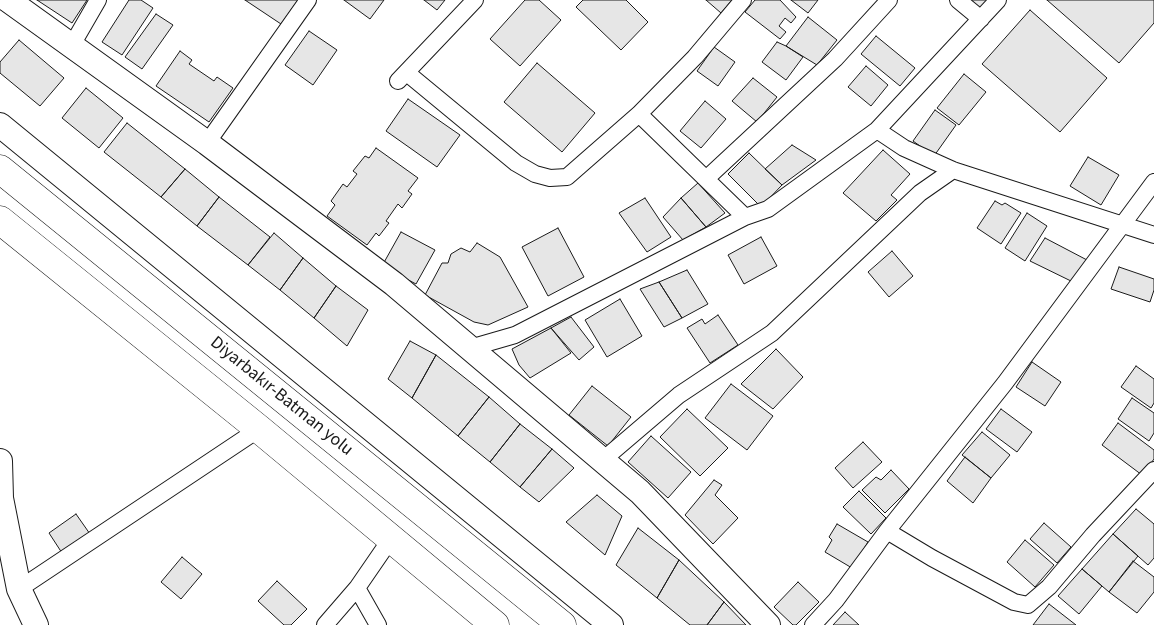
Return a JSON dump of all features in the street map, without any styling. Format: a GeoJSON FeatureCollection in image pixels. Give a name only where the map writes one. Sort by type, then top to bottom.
{"type":"FeatureCollection","features":[{"type":"Feature","properties":{"kind":"highway","name":"Diyarbakır-Batman yolu"},"geometry":{"type":"LineString","coordinates":[[0,169],[562,625]]}},
{"type":"Feature","properties":{"kind":"highway"},"geometry":{"type":"LineString","coordinates":[[0,220],[259,429],[390,540],[496,625]]}},
{"type":"Feature","properties":{"kind":"street"},"geometry":{"type":"LineString","coordinates":[[8,0],[207,143],[394,284],[604,459],[640,492],[768,625]]}},
{"type":"Feature","properties":{"kind":"street"},"geometry":{"type":"LineString","coordinates":[[72,45],[98,0]]}},
{"type":"Feature","properties":{"kind":"street"},"geometry":{"type":"LineString","coordinates":[[207,143],[308,0]]}},
{"type":"Feature","properties":{"kind":"street"},"geometry":{"type":"LineString","coordinates":[[475,0],[403,77],[516,163],[535,174],[550,178],[567,177],[639,114],[695,56],[743,0]]}},
{"type":"Feature","properties":{"kind":"street"},"geometry":{"type":"LineString","coordinates":[[707,178],[835,59],[889,0]]}},
{"type":"Feature","properties":{"kind":"street"},"geometry":{"type":"LineString","coordinates":[[958,0],[981,19]]}},
{"type":"Feature","properties":{"kind":"street"},"geometry":{"type":"LineString","coordinates":[[470,348],[515,335],[745,217],[768,209],[877,130],[998,0]]}},
{"type":"Feature","properties":{"kind":"street"},"geometry":{"type":"LineString","coordinates":[[639,114],[745,217]]}},
{"type":"Feature","properties":{"kind":"street"},"geometry":{"type":"LineString","coordinates":[[0,125],[611,625]]}},
{"type":"Feature","properties":{"kind":"street"},"geometry":{"type":"LineString","coordinates":[[877,130],[904,148],[953,170],[1154,235]]}},
{"type":"Feature","properties":{"kind":"street"},"geometry":{"type":"LineString","coordinates":[[604,459],[679,395],[772,333],[920,193],[953,170]]}},
{"type":"Feature","properties":{"kind":"street"},"geometry":{"type":"LineString","coordinates":[[813,625],[836,600],[887,531],[1005,383],[1154,182]]}},
{"type":"Feature","properties":{"kind":"street"},"geometry":{"type":"LineString","coordinates":[[19,589],[259,429]]}},
{"type":"Feature","properties":{"kind":"street"},"geometry":{"type":"LineString","coordinates":[[0,461],[1,498],[19,589],[36,625]]}},
{"type":"Feature","properties":{"kind":"street"},"geometry":{"type":"LineString","coordinates":[[887,531],[932,558],[1006,597],[1028,605],[1049,588],[1093,535],[1154,470]]}},
{"type":"Feature","properties":{"kind":"street"},"geometry":{"type":"LineString","coordinates":[[325,625],[356,588],[390,540]]}},
{"type":"Feature","properties":{"kind":"street"},"geometry":{"type":"LineString","coordinates":[[356,588],[378,625]]}},
{"type":"Feature","properties":{"kind":"building"},"geometry":{"type":"Polygon","coordinates":[[[37,0],[87,0],[72,23],[37,0]]]}},
{"type":"Feature","properties":{"kind":"building"},"geometry":{"type":"Polygon","coordinates":[[[129,0],[141,0],[153,8],[122,55],[102,42],[129,0]]]}},
{"type":"Feature","properties":{"kind":"building"},"geometry":{"type":"Polygon","coordinates":[[[245,0],[298,0],[281,24],[245,0]]]}},
{"type":"Feature","properties":{"kind":"building"},"geometry":{"type":"Polygon","coordinates":[[[344,0],[384,0],[370,19],[344,0]]]}},
{"type":"Feature","properties":{"kind":"building"},"geometry":{"type":"Polygon","coordinates":[[[424,0],[445,0],[437,10],[424,0]]]}},
{"type":"Feature","properties":{"kind":"building"},"geometry":{"type":"Polygon","coordinates":[[[525,0],[539,0],[561,20],[520,66],[490,39],[525,0]]]}},
{"type":"Feature","properties":{"kind":"building"},"geometry":{"type":"Polygon","coordinates":[[[583,0],[626,0],[648,22],[621,50],[576,7],[583,0]]]}},
{"type":"Feature","properties":{"kind":"building"},"geometry":{"type":"Polygon","coordinates":[[[706,0],[732,0],[721,13],[706,0]]]}},
{"type":"Feature","properties":{"kind":"building"},"geometry":{"type":"Polygon","coordinates":[[[755,0],[780,0],[796,17],[791,23],[785,18],[779,26],[786,32],[780,39],[745,12],[755,0]]]}},
{"type":"Feature","properties":{"kind":"building"},"geometry":{"type":"Polygon","coordinates":[[[791,0],[818,0],[808,13],[791,0]]]}},
{"type":"Feature","properties":{"kind":"building"},"geometry":{"type":"Polygon","coordinates":[[[968,0],[988,0],[980,10],[968,0]]]}},
{"type":"Feature","properties":{"kind":"building"},"geometry":{"type":"Polygon","coordinates":[[[1047,0],[1154,0],[1154,23],[1119,63],[1047,0]]]}},
{"type":"Feature","properties":{"kind":"building"},"geometry":{"type":"Polygon","coordinates":[[[1030,10],[1107,78],[1060,132],[982,64],[1030,10]]]}},
{"type":"Feature","properties":{"kind":"building"},"geometry":{"type":"Polygon","coordinates":[[[156,14],[173,25],[142,69],[125,57],[156,14]]]}},
{"type":"Feature","properties":{"kind":"building"},"geometry":{"type":"Polygon","coordinates":[[[808,17],[837,40],[817,65],[786,46],[808,17]]]}},
{"type":"Feature","properties":{"kind":"building"},"geometry":{"type":"Polygon","coordinates":[[[309,31],[337,50],[313,85],[285,65],[309,31]]]}},
{"type":"Feature","properties":{"kind":"building"},"geometry":{"type":"Polygon","coordinates":[[[876,36],[915,68],[900,86],[861,54],[876,36]]]}},
{"type":"Feature","properties":{"kind":"building"},"geometry":{"type":"Polygon","coordinates":[[[19,40],[64,78],[40,106],[0,73],[0,62],[19,40]]]}},
{"type":"Feature","properties":{"kind":"building"},"geometry":{"type":"Polygon","coordinates":[[[777,42],[803,57],[786,80],[762,62],[777,42]]]}},
{"type":"Feature","properties":{"kind":"building"},"geometry":{"type":"Polygon","coordinates":[[[714,47],[735,62],[718,86],[697,71],[714,47]]]}},
{"type":"Feature","properties":{"kind":"building"},"geometry":{"type":"Polygon","coordinates":[[[180,51],[192,60],[189,64],[214,81],[217,77],[233,88],[209,122],[156,86],[180,51]]]}},
{"type":"Feature","properties":{"kind":"building"},"geometry":{"type":"Polygon","coordinates":[[[537,63],[595,113],[562,152],[504,102],[537,63]]]}},
{"type":"Feature","properties":{"kind":"building"},"geometry":{"type":"Polygon","coordinates":[[[866,66],[888,85],[871,106],[848,87],[866,66]]]}},
{"type":"Feature","properties":{"kind":"building"},"geometry":{"type":"Polygon","coordinates":[[[964,74],[986,92],[959,125],[937,108],[964,74]]]}},
{"type":"Feature","properties":{"kind":"building"},"geometry":{"type":"Polygon","coordinates":[[[753,78],[777,97],[757,122],[732,101],[753,78]]]}},
{"type":"Feature","properties":{"kind":"building"},"geometry":{"type":"Polygon","coordinates":[[[86,88],[123,118],[99,148],[62,118],[86,88]]]}},
{"type":"Feature","properties":{"kind":"building"},"geometry":{"type":"Polygon","coordinates":[[[408,99],[460,135],[437,167],[386,131],[408,99]]]}},
{"type":"Feature","properties":{"kind":"building"},"geometry":{"type":"Polygon","coordinates":[[[705,101],[726,119],[701,148],[680,131],[705,101]]]}},
{"type":"Feature","properties":{"kind":"building"},"geometry":{"type":"Polygon","coordinates":[[[935,110],[956,125],[934,156],[913,141],[935,110]]]}},
{"type":"Feature","properties":{"kind":"building"},"geometry":{"type":"Polygon","coordinates":[[[127,123],[185,169],[161,197],[104,152],[127,123]]]}},
{"type":"Feature","properties":{"kind":"building"},"geometry":{"type":"Polygon","coordinates":[[[792,145],[816,160],[782,185],[765,169],[792,145]]]}},
{"type":"Feature","properties":{"kind":"building"},"geometry":{"type":"Polygon","coordinates":[[[376,148],[418,178],[408,191],[412,194],[402,208],[398,204],[386,221],[389,223],[379,236],[376,233],[367,245],[327,216],[335,205],[331,201],[343,184],[347,187],[357,174],[353,171],[365,156],[369,158],[376,148]]]}},
{"type":"Feature","properties":{"kind":"building"},"geometry":{"type":"Polygon","coordinates":[[[883,150],[910,174],[891,195],[897,200],[876,221],[843,193],[883,150]]]}},
{"type":"Feature","properties":{"kind":"building"},"geometry":{"type":"Polygon","coordinates":[[[749,153],[782,185],[761,207],[728,174],[749,153]]]}},
{"type":"Feature","properties":{"kind":"building"},"geometry":{"type":"Polygon","coordinates":[[[1088,157],[1119,175],[1101,205],[1070,186],[1088,157]]]}},
{"type":"Feature","properties":{"kind":"building"},"geometry":{"type":"Polygon","coordinates":[[[185,169],[219,197],[197,226],[161,197],[185,169]]]}},
{"type":"Feature","properties":{"kind":"building"},"geometry":{"type":"Polygon","coordinates":[[[698,183],[725,213],[706,227],[681,198],[698,183]]]}},
{"type":"Feature","properties":{"kind":"building"},"geometry":{"type":"Polygon","coordinates":[[[219,197],[270,237],[248,265],[197,226],[219,197]]]}},
{"type":"Feature","properties":{"kind":"building"},"geometry":{"type":"Polygon","coordinates":[[[645,198],[671,237],[647,252],[619,213],[645,198]]]}},
{"type":"Feature","properties":{"kind":"building"},"geometry":{"type":"Polygon","coordinates":[[[681,198],[706,227],[683,240],[663,217],[681,198]]]}},
{"type":"Feature","properties":{"kind":"building"},"geometry":{"type":"Polygon","coordinates":[[[995,201],[1002,205],[1005,203],[1021,213],[1001,244],[977,228],[995,201]]]}},
{"type":"Feature","properties":{"kind":"building"},"geometry":{"type":"Polygon","coordinates":[[[1027,213],[1047,226],[1025,261],[1005,248],[1027,213]]]}},
{"type":"Feature","properties":{"kind":"building"},"geometry":{"type":"Polygon","coordinates":[[[558,228],[584,277],[548,296],[522,247],[558,228]]]}},
{"type":"Feature","properties":{"kind":"building"},"geometry":{"type":"Polygon","coordinates":[[[401,232],[435,250],[416,284],[382,266],[401,232]]]}},
{"type":"Feature","properties":{"kind":"building"},"geometry":{"type":"Polygon","coordinates":[[[274,233],[303,258],[280,290],[248,265],[274,233]]]}},
{"type":"Feature","properties":{"kind":"building"},"geometry":{"type":"Polygon","coordinates":[[[761,237],[777,266],[744,284],[728,255],[761,237]]]}},
{"type":"Feature","properties":{"kind":"building"},"geometry":{"type":"Polygon","coordinates":[[[1045,238],[1087,260],[1073,282],[1030,261],[1045,238]]]}},
{"type":"Feature","properties":{"kind":"building"},"geometry":{"type":"Polygon","coordinates":[[[477,243],[500,257],[528,307],[488,325],[474,322],[425,295],[442,263],[448,263],[451,254],[461,248],[470,252],[477,243]]]}},
{"type":"Feature","properties":{"kind":"building"},"geometry":{"type":"Polygon","coordinates":[[[892,251],[913,276],[889,297],[868,272],[892,251]]]}},
{"type":"Feature","properties":{"kind":"building"},"geometry":{"type":"Polygon","coordinates":[[[303,258],[336,286],[314,318],[280,290],[303,258]]]}},
{"type":"Feature","properties":{"kind":"building"},"geometry":{"type":"Polygon","coordinates":[[[1119,267],[1154,279],[1154,290],[1150,302],[1111,289],[1119,267]]]}},
{"type":"Feature","properties":{"kind":"building"},"geometry":{"type":"Polygon","coordinates":[[[687,270],[708,304],[682,318],[659,282],[687,270]]]}},
{"type":"Feature","properties":{"kind":"building"},"geometry":{"type":"Polygon","coordinates":[[[659,282],[682,318],[664,327],[640,289],[659,282]]]}},
{"type":"Feature","properties":{"kind":"building"},"geometry":{"type":"Polygon","coordinates":[[[336,286],[368,310],[347,346],[314,318],[336,286]]]}},
{"type":"Feature","properties":{"kind":"building"},"geometry":{"type":"Polygon","coordinates":[[[620,299],[642,336],[607,357],[585,320],[620,299]]]}},
{"type":"Feature","properties":{"kind":"building"},"geometry":{"type":"Polygon","coordinates":[[[718,315],[738,345],[710,363],[687,328],[702,319],[705,324],[718,315]]]}},
{"type":"Feature","properties":{"kind":"building"},"geometry":{"type":"Polygon","coordinates":[[[571,317],[594,347],[579,360],[551,328],[571,317]]]}},
{"type":"Feature","properties":{"kind":"building"},"geometry":{"type":"Polygon","coordinates":[[[551,328],[571,353],[530,378],[519,365],[512,349],[551,328]]]}},
{"type":"Feature","properties":{"kind":"building"},"geometry":{"type":"Polygon","coordinates":[[[410,341],[436,355],[412,398],[388,379],[410,341]]]}},
{"type":"Feature","properties":{"kind":"building"},"geometry":{"type":"Polygon","coordinates":[[[776,349],[803,377],[773,409],[741,384],[776,349]]]}},
{"type":"Feature","properties":{"kind":"building"},"geometry":{"type":"Polygon","coordinates":[[[436,355],[489,397],[458,436],[412,398],[436,355]]]}},
{"type":"Feature","properties":{"kind":"building"},"geometry":{"type":"Polygon","coordinates":[[[1032,362],[1061,382],[1045,406],[1016,387],[1032,362]]]}},
{"type":"Feature","properties":{"kind":"building"},"geometry":{"type":"Polygon","coordinates":[[[1136,366],[1154,379],[1154,403],[1151,408],[1121,387],[1136,366]]]}},
{"type":"Feature","properties":{"kind":"building"},"geometry":{"type":"Polygon","coordinates":[[[731,384],[773,416],[747,450],[705,418],[731,384]]]}},
{"type":"Feature","properties":{"kind":"building"},"geometry":{"type":"Polygon","coordinates":[[[592,386],[631,417],[608,446],[569,415],[592,386]]]}},
{"type":"Feature","properties":{"kind":"building"},"geometry":{"type":"Polygon","coordinates":[[[489,397],[520,424],[490,462],[458,436],[489,397]]]}},
{"type":"Feature","properties":{"kind":"building"},"geometry":{"type":"Polygon","coordinates":[[[1132,398],[1154,413],[1154,433],[1149,441],[1118,419],[1132,398]]]}},
{"type":"Feature","properties":{"kind":"building"},"geometry":{"type":"Polygon","coordinates":[[[687,409],[728,448],[700,476],[660,437],[687,409]]]}},
{"type":"Feature","properties":{"kind":"building"},"geometry":{"type":"Polygon","coordinates":[[[1001,409],[1032,432],[1017,452],[986,429],[1001,409]]]}},
{"type":"Feature","properties":{"kind":"building"},"geometry":{"type":"Polygon","coordinates":[[[1118,423],[1154,450],[1154,459],[1142,475],[1102,445],[1118,423]]]}},
{"type":"Feature","properties":{"kind":"building"},"geometry":{"type":"Polygon","coordinates":[[[520,424],[552,449],[520,487],[490,462],[520,424]]]}},
{"type":"Feature","properties":{"kind":"building"},"geometry":{"type":"Polygon","coordinates":[[[982,432],[1010,455],[991,478],[962,455],[982,432]]]}},
{"type":"Feature","properties":{"kind":"building"},"geometry":{"type":"Polygon","coordinates":[[[651,436],[691,472],[668,498],[628,462],[651,436]]]}},
{"type":"Feature","properties":{"kind":"building"},"geometry":{"type":"Polygon","coordinates":[[[863,442],[882,462],[853,488],[835,468],[863,442]]]}},
{"type":"Feature","properties":{"kind":"building"},"geometry":{"type":"Polygon","coordinates":[[[552,449],[574,468],[539,502],[520,487],[552,449]]]}},
{"type":"Feature","properties":{"kind":"building"},"geometry":{"type":"Polygon","coordinates":[[[965,457],[991,478],[973,503],[947,481],[965,457]]]}},
{"type":"Feature","properties":{"kind":"building"},"geometry":{"type":"Polygon","coordinates":[[[891,470],[909,489],[885,513],[862,490],[876,477],[881,480],[891,470]]]}},
{"type":"Feature","properties":{"kind":"building"},"geometry":{"type":"Polygon","coordinates":[[[714,480],[722,485],[715,495],[738,518],[713,544],[685,515],[714,480]]]}},
{"type":"Feature","properties":{"kind":"building"},"geometry":{"type":"Polygon","coordinates":[[[859,491],[886,518],[871,534],[843,507],[859,491]]]}},
{"type":"Feature","properties":{"kind":"building"},"geometry":{"type":"Polygon","coordinates":[[[597,495],[622,516],[605,555],[566,522],[597,495]]]}},
{"type":"Feature","properties":{"kind":"building"},"geometry":{"type":"Polygon","coordinates":[[[1136,509],[1154,524],[1154,558],[1148,565],[1113,534],[1136,509]]]}},
{"type":"Feature","properties":{"kind":"building"},"geometry":{"type":"Polygon","coordinates":[[[76,514],[90,534],[62,553],[49,533],[76,514]]]}},
{"type":"Feature","properties":{"kind":"building"},"geometry":{"type":"Polygon","coordinates":[[[1044,523],[1071,547],[1057,563],[1030,539],[1044,523]]]}},
{"type":"Feature","properties":{"kind":"building"},"geometry":{"type":"Polygon","coordinates":[[[837,524],[868,542],[852,568],[825,552],[832,540],[829,537],[837,524]]]}},
{"type":"Feature","properties":{"kind":"building"},"geometry":{"type":"Polygon","coordinates":[[[638,528],[679,560],[657,598],[616,565],[638,528]]]}},
{"type":"Feature","properties":{"kind":"building"},"geometry":{"type":"Polygon","coordinates":[[[1113,534],[1138,556],[1109,592],[1082,569],[1113,534]]]}},
{"type":"Feature","properties":{"kind":"building"},"geometry":{"type":"Polygon","coordinates":[[[1025,540],[1054,565],[1035,587],[1007,562],[1025,540]]]}},
{"type":"Feature","properties":{"kind":"building"},"geometry":{"type":"Polygon","coordinates":[[[182,557],[202,574],[181,599],[161,582],[182,557]]]}},
{"type":"Feature","properties":{"kind":"building"},"geometry":{"type":"Polygon","coordinates":[[[679,560],[724,602],[707,625],[690,625],[657,598],[679,560]]]}},
{"type":"Feature","properties":{"kind":"building"},"geometry":{"type":"Polygon","coordinates":[[[1133,561],[1154,577],[1154,592],[1137,613],[1109,592],[1133,561]]]}},
{"type":"Feature","properties":{"kind":"building"},"geometry":{"type":"Polygon","coordinates":[[[1082,569],[1102,586],[1079,614],[1058,596],[1082,569]]]}},
{"type":"Feature","properties":{"kind":"building"},"geometry":{"type":"Polygon","coordinates":[[[277,581],[307,609],[291,625],[284,625],[258,601],[277,581]]]}},
{"type":"Feature","properties":{"kind":"building"},"geometry":{"type":"Polygon","coordinates":[[[798,582],[819,602],[796,625],[793,625],[774,607],[798,582]]]}},
{"type":"Feature","properties":{"kind":"building"},"geometry":{"type":"Polygon","coordinates":[[[724,602],[746,625],[707,625],[724,602]]]}},
{"type":"Feature","properties":{"kind":"building"},"geometry":{"type":"Polygon","coordinates":[[[1049,604],[1076,625],[1033,625],[1049,604]]]}},
{"type":"Feature","properties":{"kind":"building"},"geometry":{"type":"Polygon","coordinates":[[[845,612],[859,625],[833,625],[845,612]]]}}]}
